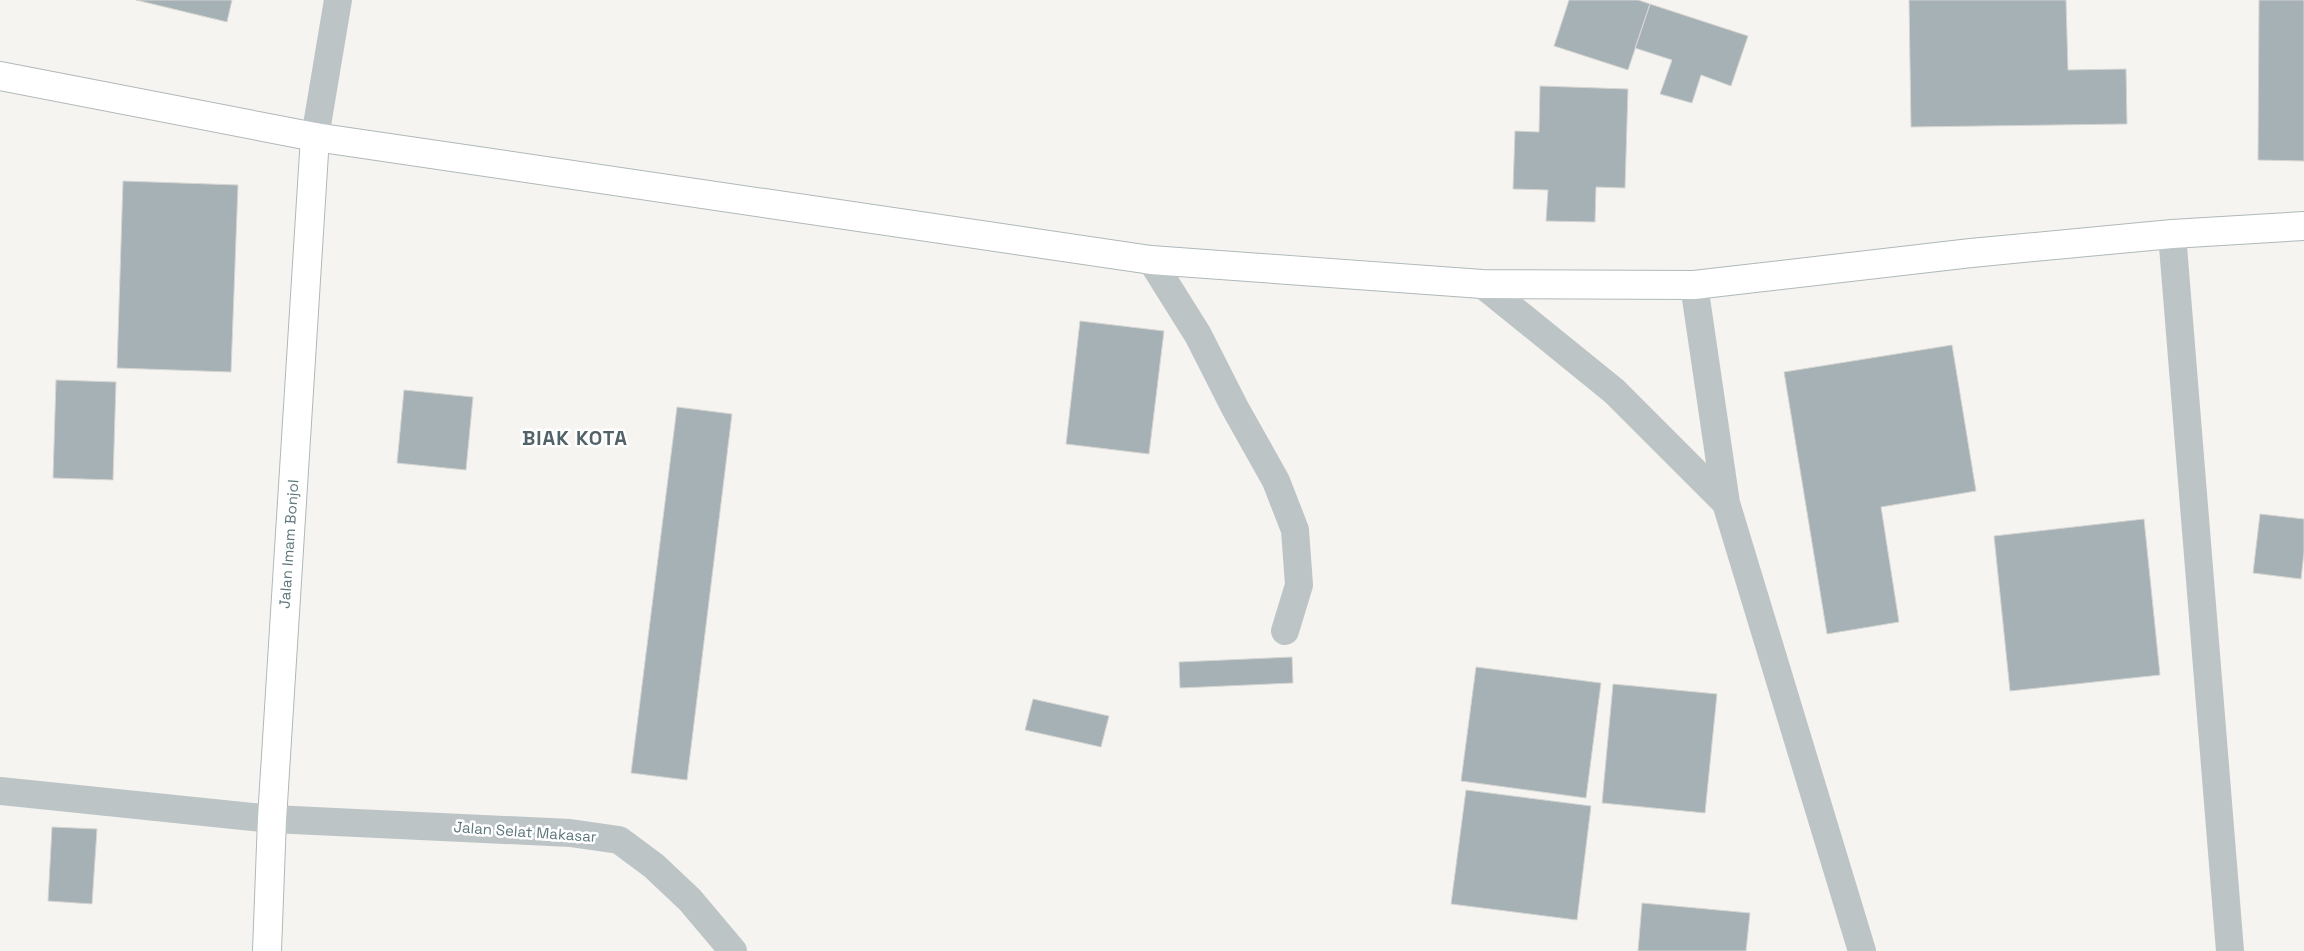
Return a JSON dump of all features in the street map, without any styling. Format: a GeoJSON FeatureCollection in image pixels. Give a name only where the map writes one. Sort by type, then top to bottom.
{"type":"FeatureCollection","features":[{"type":"Feature","properties":{"kind":"main road"},"geometry":{"type":"LineString","coordinates":[[0,76],[314,137],[1151,260],[1482,284],[1694,285],[1970,253],[2172,234],[2304,226]]}},
{"type":"Feature","properties":{"kind":"main road","name":"Jalan Imam Bonjol"},"geometry":{"type":"LineString","coordinates":[[267,951],[272,819],[314,137]]}},
{"type":"Feature","properties":{"kind":"street"},"geometry":{"type":"LineString","coordinates":[[314,137],[338,0]]}},
{"type":"Feature","properties":{"kind":"street"},"geometry":{"type":"LineString","coordinates":[[2172,234],[2230,951]]}},
{"type":"Feature","properties":{"kind":"street"},"geometry":{"type":"LineString","coordinates":[[1151,260],[1198,335],[1235,408],[1276,481],[1295,530],[1298,586],[1285,631]]}},
{"type":"Feature","properties":{"kind":"street"},"geometry":{"type":"LineString","coordinates":[[1482,284],[1614,391],[1726,503]]}},
{"type":"Feature","properties":{"kind":"street"},"geometry":{"type":"LineString","coordinates":[[1694,285],[1726,503],[1862,951]]}},
{"type":"Feature","properties":{"kind":"street","name":"Jalan Selat Makasar"},"geometry":{"type":"LineString","coordinates":[[0,791],[272,819],[560,832],[619,840],[654,866],[690,900],[733,951]]}},
{"type":"Feature","properties":{"kind":"building"},"geometry":{"type":"Polygon","coordinates":[[[136,0],[232,0],[227,22],[136,0]]]}},
{"type":"Feature","properties":{"kind":"building"},"geometry":{"type":"Polygon","coordinates":[[[1569,0],[1638,0],[1650,4],[1628,70],[1554,46],[1569,0]]]}},
{"type":"Feature","properties":{"kind":"building"},"geometry":{"type":"Polygon","coordinates":[[[1909,0],[2066,0],[2068,70],[2126,69],[2127,124],[1911,127],[1909,0]]]}},
{"type":"Feature","properties":{"kind":"building"},"geometry":{"type":"Polygon","coordinates":[[[2259,0],[2304,0],[2304,161],[2258,160],[2259,0]]]}},
{"type":"Feature","properties":{"kind":"building"},"geometry":{"type":"Polygon","coordinates":[[[1650,4],[1748,36],[1731,86],[1701,75],[1692,103],[1660,94],[1672,60],[1635,48],[1650,4]]]}},
{"type":"Feature","properties":{"kind":"building"},"geometry":{"type":"Polygon","coordinates":[[[1540,86],[1628,89],[1625,188],[1596,187],[1595,222],[1546,221],[1548,190],[1513,189],[1515,131],[1539,132],[1540,86]]]}},
{"type":"Feature","properties":{"kind":"building"},"geometry":{"type":"Polygon","coordinates":[[[123,181],[238,185],[231,372],[117,368],[123,181]]]}},
{"type":"Feature","properties":{"kind":"building"},"geometry":{"type":"Polygon","coordinates":[[[1080,321],[1164,331],[1149,454],[1066,444],[1080,321]]]}},
{"type":"Feature","properties":{"kind":"building"},"geometry":{"type":"Polygon","coordinates":[[[1952,345],[1976,491],[1881,507],[1899,622],[1827,634],[1784,372],[1952,345]]]}},
{"type":"Feature","properties":{"kind":"building"},"geometry":{"type":"Polygon","coordinates":[[[56,380],[116,382],[113,480],[53,478],[56,380]]]}},
{"type":"Feature","properties":{"kind":"building"},"geometry":{"type":"Polygon","coordinates":[[[404,390],[473,397],[466,470],[397,463],[404,390]]]}},
{"type":"Feature","properties":{"kind":"building"},"geometry":{"type":"Polygon","coordinates":[[[677,407],[732,414],[687,780],[631,773],[677,407]]]}},
{"type":"Feature","properties":{"kind":"building"},"geometry":{"type":"Polygon","coordinates":[[[2260,514],[2304,519],[2304,552],[2301,579],[2253,573],[2260,514]]]}},
{"type":"Feature","properties":{"kind":"building"},"geometry":{"type":"Polygon","coordinates":[[[2144,519],[2160,675],[2010,691],[1994,536],[2144,519]]]}},
{"type":"Feature","properties":{"kind":"building"},"geometry":{"type":"Polygon","coordinates":[[[1292,657],[1293,683],[1180,688],[1179,662],[1292,657]]]}},
{"type":"Feature","properties":{"kind":"building"},"geometry":{"type":"Polygon","coordinates":[[[1476,667],[1601,683],[1586,798],[1461,781],[1476,667]]]}},
{"type":"Feature","properties":{"kind":"building"},"geometry":{"type":"Polygon","coordinates":[[[1613,684],[1717,694],[1705,813],[1602,803],[1613,684]]]}},
{"type":"Feature","properties":{"kind":"building"},"geometry":{"type":"Polygon","coordinates":[[[1033,699],[1109,716],[1101,747],[1025,730],[1033,699]]]}},
{"type":"Feature","properties":{"kind":"building"},"geometry":{"type":"Polygon","coordinates":[[[1466,790],[1591,806],[1577,920],[1451,904],[1466,790]]]}},
{"type":"Feature","properties":{"kind":"building"},"geometry":{"type":"Polygon","coordinates":[[[52,827],[97,829],[92,904],[48,901],[52,827]]]}},
{"type":"Feature","properties":{"kind":"building"},"geometry":{"type":"Polygon","coordinates":[[[1642,903],[1750,913],[1746,951],[1638,951],[1642,903]]]}},
{"type":"Feature","properties":{"kind":"district","name":"BIAK KOTA"},"geometry":{"type":"Point","coordinates":[575,438]}}]}
